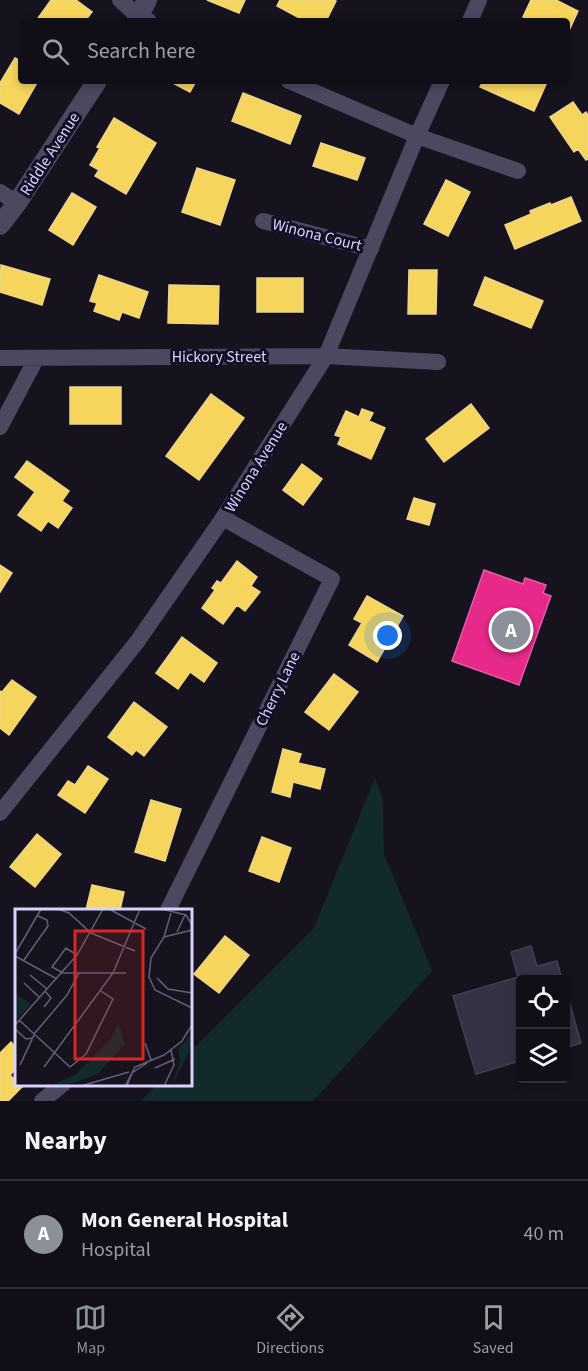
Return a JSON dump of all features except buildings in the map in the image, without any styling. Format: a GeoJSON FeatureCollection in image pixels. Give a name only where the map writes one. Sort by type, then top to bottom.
{"type":"FeatureCollection","features":[{"type":"Feature","properties":{"kind":"street"},"geometry":{"type":"LineString","coordinates":[[120,0],[143,15]]}},
{"type":"Feature","properties":{"kind":"street"},"geometry":{"type":"LineString","coordinates":[[471,18],[479,0]]}},
{"type":"Feature","properties":{"kind":"street","name":"Riddle Avenue"},"geometry":{"type":"LineString","coordinates":[[0,225],[17,203],[95,84]]}},
{"type":"Feature","properties":{"kind":"street"},"geometry":{"type":"LineString","coordinates":[[296,84],[417,136],[518,171]]}},
{"type":"Feature","properties":{"kind":"street","name":"Winona Avenue"},"geometry":{"type":"LineString","coordinates":[[0,813],[137,642],[224,518],[326,356],[441,84]]}},
{"type":"Feature","properties":{"kind":"street"},"geometry":{"type":"LineString","coordinates":[[0,192],[17,203]]}},
{"type":"Feature","properties":{"kind":"street","name":"Winona Court"},"geometry":{"type":"LineString","coordinates":[[263,221],[371,249]]}},
{"type":"Feature","properties":{"kind":"street","name":"Hickory Street"},"geometry":{"type":"LineString","coordinates":[[0,358],[326,356],[438,362]]}},
{"type":"Feature","properties":{"kind":"street"},"geometry":{"type":"LineString","coordinates":[[0,427],[36,358]]}},
{"type":"Feature","properties":{"kind":"street","name":"Cherry Lane"},"geometry":{"type":"LineString","coordinates":[[168,909],[332,579],[224,518]]}},
{"type":"Feature","properties":{"kind":"street"},"geometry":{"type":"LineString","coordinates":[[42,1101],[61,1086]]}},
{"type":"Feature","properties":{"kind":"green space"},"geometry":{"type":"Polygon","coordinates":[[[375,778],[383,800],[384,854],[432,971],[313,1101],[140,1101],[156,1086],[192,1086],[192,1050],[314,928],[375,778]]]}},
{"type":"Feature","properties":{"kind":"place","name":"Mon General Hospital"},"geometry":{"type":"Point","coordinates":[511,630]}}]}
